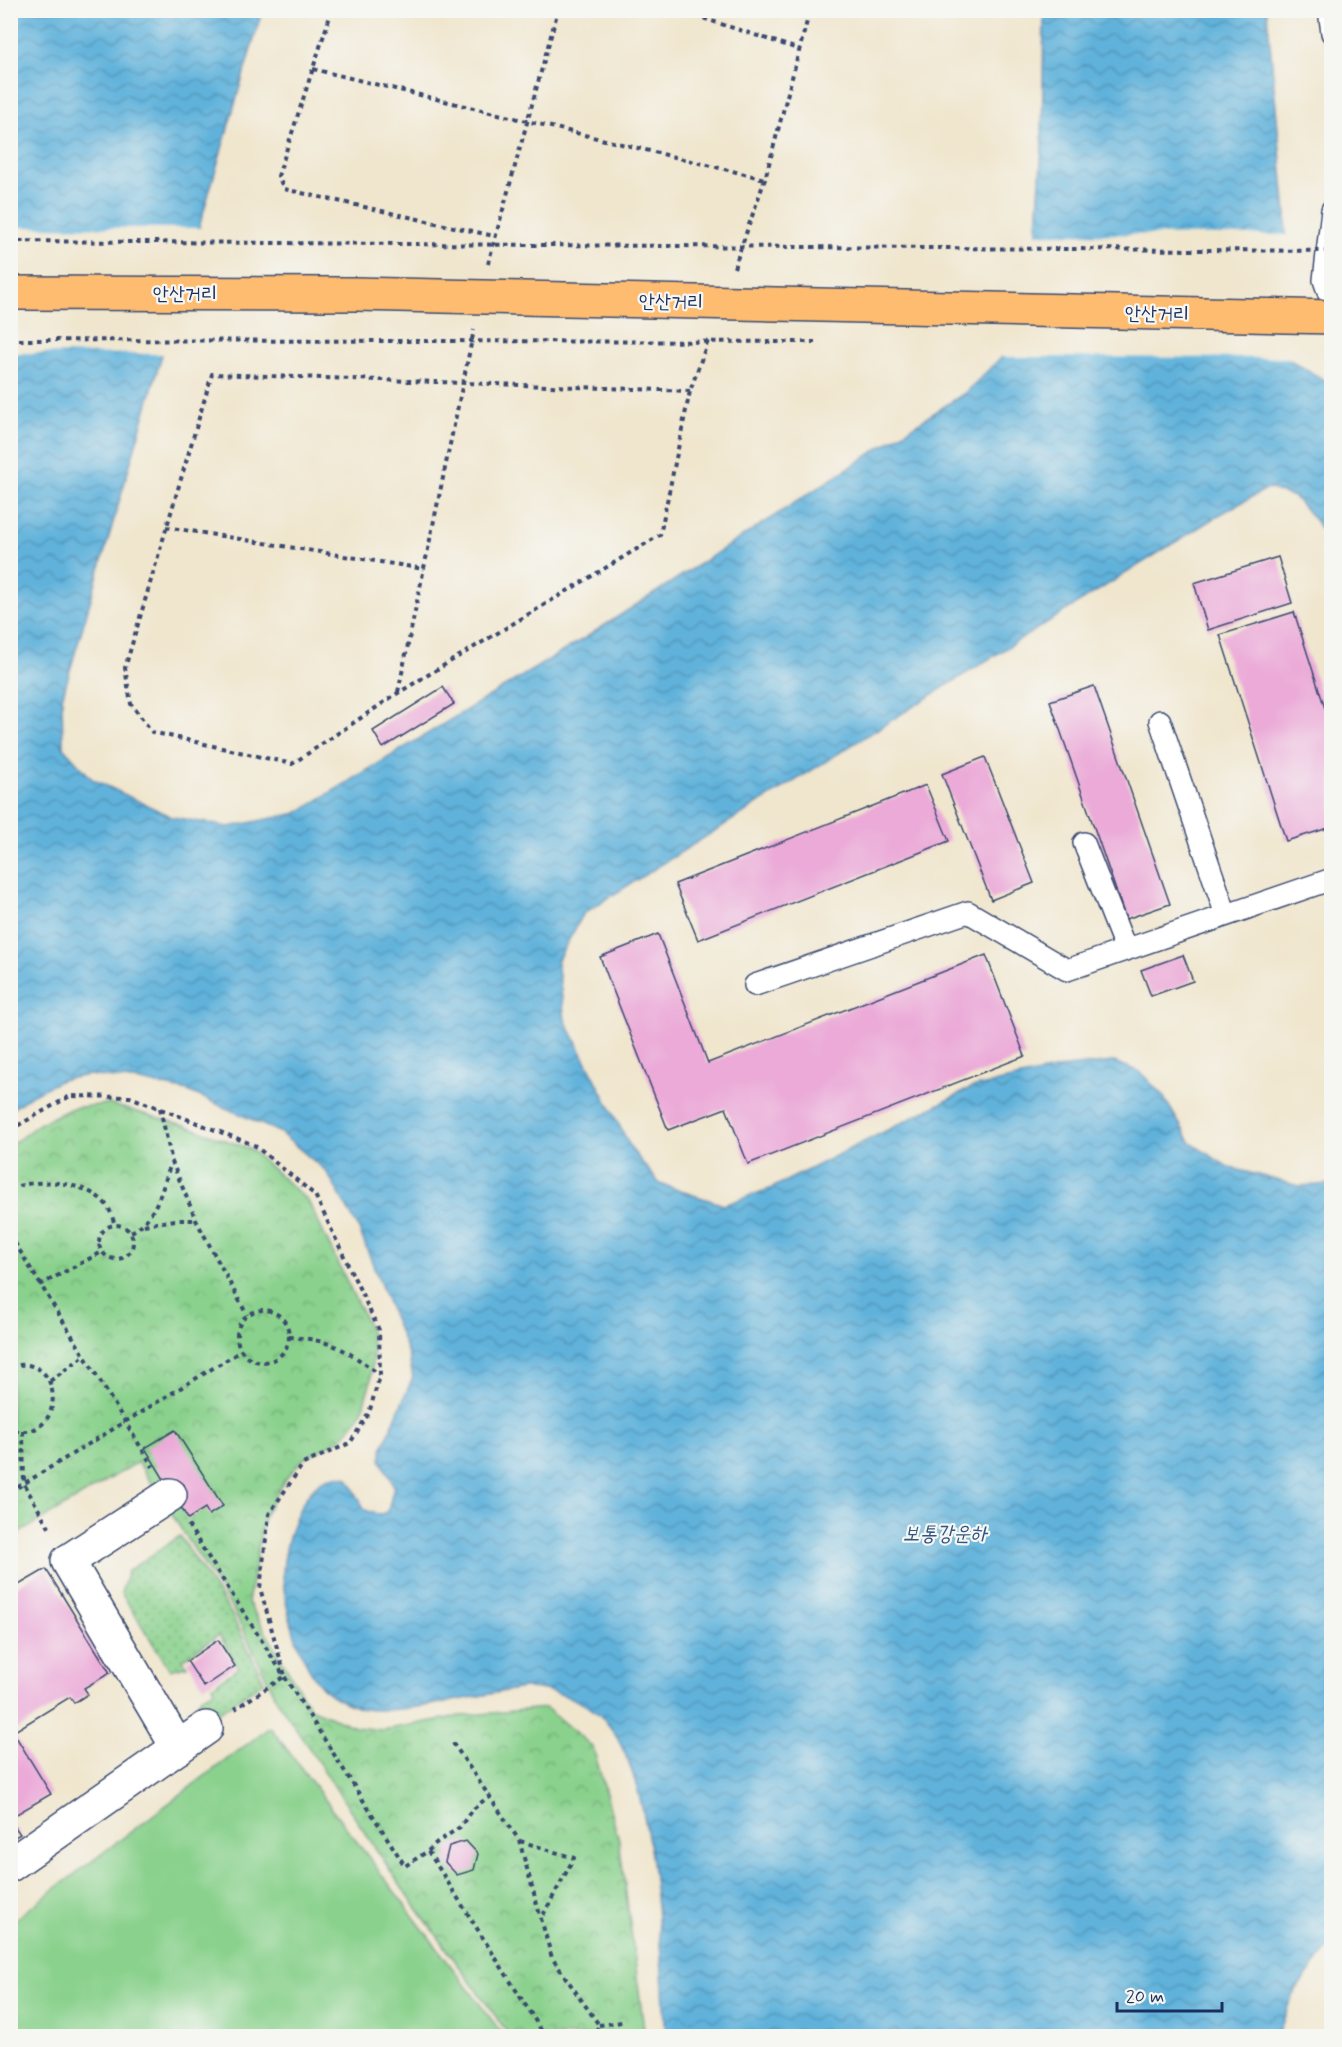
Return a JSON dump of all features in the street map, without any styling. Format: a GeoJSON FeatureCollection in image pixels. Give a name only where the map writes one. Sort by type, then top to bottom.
{"type":"FeatureCollection","features":[{"type":"Feature","properties":{"kind":"main road","name":"안산거리"},"geometry":{"type":"LineString","coordinates":[[10,293],[356,294],[1332,317]]}},
{"type":"Feature","properties":{"kind":"street"},"geometry":{"type":"LineString","coordinates":[[170,1495],[68,1561],[178,1748]]}},
{"type":"Feature","properties":{"kind":"street"},"geometry":{"type":"LineString","coordinates":[[10,1865],[206,1728]]}},
{"type":"Feature","properties":{"kind":"lane"},"geometry":{"type":"LineString","coordinates":[[1329,10],[1332,33]]}},
{"type":"Feature","properties":{"kind":"lane"},"geometry":{"type":"LineString","coordinates":[[1332,210],[1324,280],[1332,303]]}},
{"type":"Feature","properties":{"kind":"lane"},"geometry":{"type":"LineString","coordinates":[[1160,721],[1226,915]]}},
{"type":"Feature","properties":{"kind":"lane"},"geometry":{"type":"LineString","coordinates":[[1084,843],[1126,950]]}},
{"type":"Feature","properties":{"kind":"lane"},"geometry":{"type":"LineString","coordinates":[[754,985],[968,912],[1067,970],[1332,879]]}},
{"type":"Feature","properties":{"kind":"path"},"geometry":{"type":"LineString","coordinates":[[332,10],[278,176],[285,189],[494,236]]}},
{"type":"Feature","properties":{"kind":"path"},"geometry":{"type":"LineString","coordinates":[[486,270],[558,10]]}},
{"type":"Feature","properties":{"kind":"path"},"geometry":{"type":"LineString","coordinates":[[678,10],[801,50]]}},
{"type":"Feature","properties":{"kind":"path"},"geometry":{"type":"LineString","coordinates":[[730,279],[765,179],[810,10]]}},
{"type":"Feature","properties":{"kind":"path"},"geometry":{"type":"LineString","coordinates":[[313,69],[765,179]]}},
{"type":"Feature","properties":{"kind":"path"},"geometry":{"type":"LineString","coordinates":[[10,242],[1332,251]]}},
{"type":"Feature","properties":{"kind":"path"},"geometry":{"type":"LineString","coordinates":[[398,693],[474,327]]}},
{"type":"Feature","properties":{"kind":"path"},"geometry":{"type":"LineString","coordinates":[[690,391],[212,374],[125,668],[131,704],[152,732],[292,764],[398,693],[660,535],[690,391],[710,335]]}},
{"type":"Feature","properties":{"kind":"path"},"geometry":{"type":"LineString","coordinates":[[10,340],[820,342]]}},
{"type":"Feature","properties":{"kind":"path"},"geometry":{"type":"LineString","coordinates":[[166,527],[424,569]]}},
{"type":"Feature","properties":{"kind":"path"},"geometry":{"type":"LineString","coordinates":[[10,1130],[70,1096],[130,1097],[254,1145],[315,1195],[379,1330],[380,1375],[369,1413],[350,1443],[303,1464],[269,1514],[260,1588],[285,1676]]}},
{"type":"Feature","properties":{"kind":"path"},"geometry":{"type":"LineString","coordinates":[[160,1108],[172,1162],[196,1220],[247,1315]]}},
{"type":"Feature","properties":{"kind":"path"},"geometry":{"type":"LineString","coordinates":[[144,1225],[158,1202],[172,1162]]}},
{"type":"Feature","properties":{"kind":"path"},"geometry":{"type":"LineString","coordinates":[[10,1189],[47,1182],[76,1187],[94,1195],[108,1207],[115,1225]]}},
{"type":"Feature","properties":{"kind":"path"},"geometry":{"type":"LineString","coordinates":[[131,1232],[144,1225],[175,1220],[196,1220]]}},
{"type":"Feature","properties":{"kind":"path"},"geometry":{"type":"LineString","coordinates":[[115,1225],[131,1232],[134,1241],[127,1257],[118,1260],[109,1258],[102,1252],[99,1244],[100,1235],[107,1228],[115,1225]]}},
{"type":"Feature","properties":{"kind":"path"},"geometry":{"type":"LineString","coordinates":[[10,1235],[170,1495],[405,1866],[460,1827],[471,1811],[489,1796]]}},
{"type":"Feature","properties":{"kind":"path"},"geometry":{"type":"LineString","coordinates":[[40,1285],[102,1252]]}},
{"type":"Feature","properties":{"kind":"path"},"geometry":{"type":"LineString","coordinates":[[258,1310],[270,1310],[280,1316],[287,1326],[289,1337],[286,1348],[279,1358],[268,1362],[256,1362],[241,1351],[236,1335],[239,1323],[247,1315],[258,1310]]}},
{"type":"Feature","properties":{"kind":"path"},"geometry":{"type":"LineString","coordinates":[[289,1337],[322,1339],[352,1354],[380,1375]]}},
{"type":"Feature","properties":{"kind":"path"},"geometry":{"type":"LineString","coordinates":[[10,1492],[241,1351]]}},
{"type":"Feature","properties":{"kind":"path"},"geometry":{"type":"LineString","coordinates":[[50,1381],[84,1356]]}},
{"type":"Feature","properties":{"kind":"path"},"geometry":{"type":"LineString","coordinates":[[10,1367],[30,1366],[41,1371],[50,1381],[54,1394],[54,1406],[48,1418],[38,1427],[23,1431],[10,1429]]}},
{"type":"Feature","properties":{"kind":"path"},"geometry":{"type":"LineString","coordinates":[[23,1431],[24,1484],[68,1561]]}},
{"type":"Feature","properties":{"kind":"path"},"geometry":{"type":"LineString","coordinates":[[206,1728],[285,1676]]}},
{"type":"Feature","properties":{"kind":"path"},"geometry":{"type":"LineString","coordinates":[[453,1743],[519,1840],[552,1958],[599,2025]]}},
{"type":"Feature","properties":{"kind":"path"},"geometry":{"type":"LineString","coordinates":[[519,1840],[574,1858],[541,1919]]}},
{"type":"Feature","properties":{"kind":"path"},"geometry":{"type":"LineString","coordinates":[[428,1851],[545,2037]]}},
{"type":"Feature","properties":{"kind":"path"},"geometry":{"type":"LineString","coordinates":[[599,2025],[622,2022]]}},
{"type":"Feature","properties":{"kind":"path"},"geometry":{"type":"LineString","coordinates":[[594,2037],[599,2025]]}},
{"type":"Feature","properties":{"kind":"green space"},"geometry":{"type":"Polygon","coordinates":[[[108,1104],[184,1125],[250,1149],[308,1201],[369,1327],[373,1352],[371,1380],[361,1414],[343,1438],[302,1460],[284,1481],[264,1516],[248,1602],[310,1708],[355,1727],[383,1730],[460,1716],[546,1708],[593,1747],[619,1841],[645,2036],[510,2036],[400,1885],[277,1700],[234,1611],[138,1462],[11,1538],[11,1145],[39,1124],[72,1108],[108,1104]]]}},
{"type":"Feature","properties":{"kind":"green space"},"geometry":{"type":"Polygon","coordinates":[[[180,1536],[232,1615],[264,1682],[203,1723],[193,1707],[202,1697],[215,1690],[213,1685],[239,1668],[219,1635],[183,1659],[187,1666],[170,1670],[121,1593],[128,1571],[180,1536]]]}},
{"type":"Feature","properties":{"kind":"green space"},"geometry":{"type":"Polygon","coordinates":[[[270,1727],[504,2036],[25,2036],[11,2017],[11,1922],[270,1727]]]}},
{"type":"Feature","properties":{"kind":"water","name":"보통강운하"},"geometry":{"type":"Polygon","coordinates":[[[11,11],[262,11],[62,698],[63,747],[92,779],[172,817],[229,827],[297,813],[588,636],[965,393],[1031,328],[1042,146],[1044,11],[1267,11],[1286,214],[1288,359],[1331,384],[1331,549],[1316,521],[1294,497],[1268,488],[1217,516],[584,913],[557,961],[565,1020],[632,1150],[660,1184],[724,1205],[772,1188],[971,1088],[1067,1067],[1114,1062],[1140,1072],[1163,1096],[1191,1143],[1228,1167],[1299,1186],[1331,1184],[1331,1944],[1292,1995],[1278,2036],[666,2036],[654,1874],[647,1830],[625,1753],[608,1724],[581,1703],[546,1690],[523,1688],[420,1707],[380,1710],[364,1709],[348,1704],[332,1696],[315,1678],[299,1646],[285,1592],[284,1561],[295,1518],[311,1491],[322,1481],[334,1477],[348,1478],[365,1510],[380,1515],[388,1511],[394,1486],[381,1460],[382,1449],[413,1377],[408,1354],[359,1229],[326,1171],[279,1132],[188,1091],[140,1081],[89,1075],[61,1080],[33,1094],[11,1110],[11,11]]]}},
{"type":"Feature","properties":{"kind":"pier"},"geometry":{"type":"Polygon","coordinates":[[[11,227],[200,228],[164,354],[11,353],[11,227]]]}},
{"type":"Feature","properties":{"kind":"pier"},"geometry":{"type":"Polygon","coordinates":[[[1034,234],[1289,235],[1291,357],[1293,358],[997,357],[1028,326],[1034,234]]]}},
{"type":"Feature","properties":{"kind":"building"},"geometry":{"type":"Polygon","coordinates":[[[1278,557],[1292,603],[1208,630],[1194,583],[1278,557]]]}},
{"type":"Feature","properties":{"kind":"building"},"geometry":{"type":"Polygon","coordinates":[[[1294,612],[1332,730],[1332,827],[1286,841],[1220,635],[1294,612]]]}},
{"type":"Feature","properties":{"kind":"building"},"geometry":{"type":"Polygon","coordinates":[[[1332,630],[1332,650],[1331,650],[1325,631],[1332,630]]]}},
{"type":"Feature","properties":{"kind":"building"},"geometry":{"type":"Polygon","coordinates":[[[1094,686],[1170,904],[1126,919],[1050,701],[1094,686]]]}},
{"type":"Feature","properties":{"kind":"building"},"geometry":{"type":"Polygon","coordinates":[[[443,687],[454,704],[383,748],[373,731],[443,687]]]}},
{"type":"Feature","properties":{"kind":"building"},"geometry":{"type":"Polygon","coordinates":[[[985,757],[1034,883],[991,900],[942,774],[985,757]]]}},
{"type":"Feature","properties":{"kind":"building"},"geometry":{"type":"Polygon","coordinates":[[[926,785],[949,841],[698,940],[675,884],[926,785]]]}},
{"type":"Feature","properties":{"kind":"building"},"geometry":{"type":"Polygon","coordinates":[[[658,934],[708,1063],[986,955],[1025,1056],[748,1164],[726,1108],[668,1130],[600,957],[658,934]]]}},
{"type":"Feature","properties":{"kind":"building"},"geometry":{"type":"Polygon","coordinates":[[[1183,955],[1193,981],[1151,996],[1141,970],[1183,955]]]}},
{"type":"Feature","properties":{"kind":"building"},"geometry":{"type":"Polygon","coordinates":[[[175,1430],[223,1506],[209,1515],[205,1508],[188,1519],[145,1448],[175,1430]]]}},
{"type":"Feature","properties":{"kind":"building"},"geometry":{"type":"Polygon","coordinates":[[[46,1569],[110,1673],[84,1688],[88,1694],[74,1703],[70,1697],[13,1732],[51,1794],[10,1818],[10,1590],[46,1569]]]}},
{"type":"Feature","properties":{"kind":"building"},"geometry":{"type":"Polygon","coordinates":[[[218,1640],[235,1666],[204,1687],[187,1661],[218,1640]]]}},
{"type":"Feature","properties":{"kind":"building"},"geometry":{"type":"Polygon","coordinates":[[[10,1820],[20,1834],[10,1840],[10,1820]]]}},
{"type":"Feature","properties":{"kind":"building"},"geometry":{"type":"Polygon","coordinates":[[[466,1841],[478,1854],[474,1870],[457,1875],[445,1862],[449,1846],[466,1841]]]}}]}
